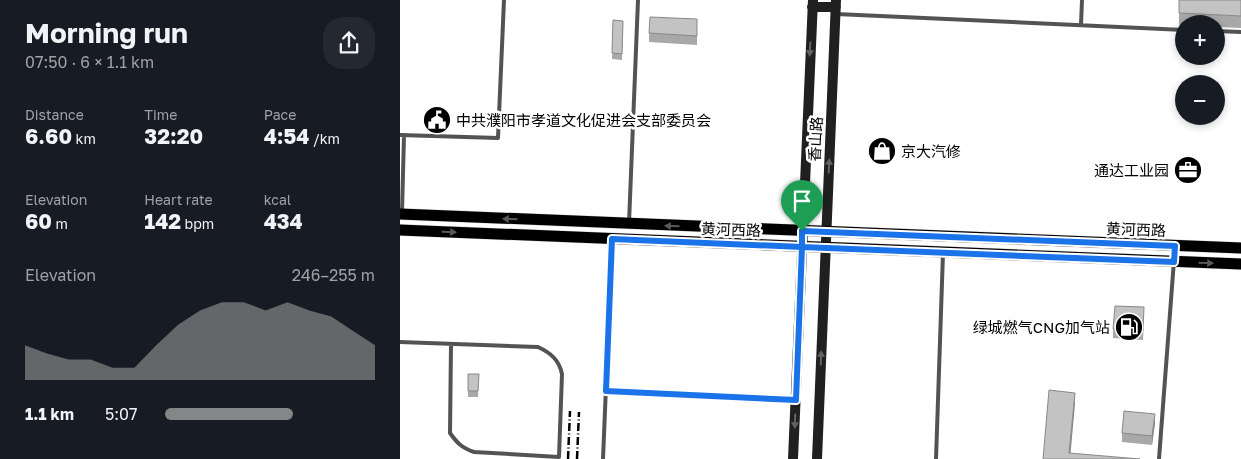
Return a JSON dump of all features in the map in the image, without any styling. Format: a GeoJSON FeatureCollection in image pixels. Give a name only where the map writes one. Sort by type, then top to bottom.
{"type":"FeatureCollection","features":[{"type":"Feature","properties":{"kind":"main road","name":"黄河西路"},"geometry":{"type":"LineString","coordinates":[[401,214],[1241,248]]}},
{"type":"Feature","properties":{"kind":"main road","name":"黄河西路"},"geometry":{"type":"LineString","coordinates":[[400,230],[1241,264]]}},
{"type":"Feature","properties":{"kind":"street"},"geometry":{"type":"LineString","coordinates":[[812,3],[836,7]]}},
{"type":"Feature","properties":{"kind":"street","name":"香山路"},"geometry":{"type":"LineString","coordinates":[[793,459],[812,3]]}},
{"type":"Feature","properties":{"kind":"street","name":"香山路"},"geometry":{"type":"LineString","coordinates":[[816,459],[836,7]]}},
{"type":"Feature","properties":{"kind":"lane"},"geometry":{"type":"LineString","coordinates":[[401,214],[402,135],[498,138],[504,0]]}},
{"type":"Feature","properties":{"kind":"lane"},"geometry":{"type":"LineString","coordinates":[[629,224],[638,0]]}},
{"type":"Feature","properties":{"kind":"lane"},"geometry":{"type":"LineString","coordinates":[[1081,25],[1082,0]]}},
{"type":"Feature","properties":{"kind":"lane"},"geometry":{"type":"LineString","coordinates":[[836,7],[1081,25],[1175,30]]}},
{"type":"Feature","properties":{"kind":"lane"},"geometry":{"type":"LineString","coordinates":[[1225,31],[1241,32]]}},
{"type":"Feature","properties":{"kind":"lane"},"geometry":{"type":"LineString","coordinates":[[603,459],[612,239]]}},
{"type":"Feature","properties":{"kind":"lane"},"geometry":{"type":"LineString","coordinates":[[1159,459],[1175,246]]}},
{"type":"Feature","properties":{"kind":"lane"},"geometry":{"type":"LineString","coordinates":[[936,459],[943,253]]}},
{"type":"Feature","properties":{"kind":"lane"},"geometry":{"type":"LineString","coordinates":[[400,342],[538,347],[553,356],[560,365],[562,374],[559,456],[474,452],[463,448],[456,442],[450,433],[451,344]]}},
{"type":"Feature","properties":{"kind":"lane"},"geometry":{"type":"LineString","coordinates":[[606,391],[796,400]]}},
{"type":"Feature","properties":{"kind":"building"},"geometry":{"type":"Polygon","coordinates":[[[1179,0],[1241,0],[1241,16],[1179,13],[1179,0]]]}},
{"type":"Feature","properties":{"kind":"building"},"geometry":{"type":"Polygon","coordinates":[[[650,17],[697,19],[697,36],[649,33],[650,17]]]}},
{"type":"Feature","properties":{"kind":"building"},"geometry":{"type":"Polygon","coordinates":[[[613,20],[623,21],[622,54],[612,53],[613,20]]]}},
{"type":"Feature","properties":{"kind":"building","name":"绿城燃气CNG加气站"},"geometry":{"type":"Polygon","coordinates":[[[1115,306],[1144,307],[1143,331],[1113,329],[1115,306]]]}},
{"type":"Feature","properties":{"kind":"building"},"geometry":{"type":"Polygon","coordinates":[[[468,374],[479,374],[478,391],[468,391],[468,374]]]}},
{"type":"Feature","properties":{"kind":"building"},"geometry":{"type":"Polygon","coordinates":[[[1049,390],[1075,393],[1069,453],[1140,459],[1043,459],[1049,390]]]}},
{"type":"Feature","properties":{"kind":"building"},"geometry":{"type":"Polygon","coordinates":[[[1124,411],[1155,414],[1152,436],[1122,433],[1124,411]]]}},
{"type":"Feature","properties":{"kind":"railway"},"geometry":{"type":"LineString","coordinates":[[568,459],[570,411]]}},
{"type":"Feature","properties":{"kind":"railway"},"geometry":{"type":"LineString","coordinates":[[577,459],[579,412]]}},
{"type":"Feature","properties":{"kind":"place","name":"中共濮阳市孝道文化促进会支部委员会"},"geometry":{"type":"Point","coordinates":[437,120]}},
{"type":"Feature","properties":{"kind":"place","name":"京大汽修"},"geometry":{"type":"Point","coordinates":[882,151]}},
{"type":"Feature","properties":{"kind":"place","name":"通达工业园"},"geometry":{"type":"Point","coordinates":[1188,170]}},
{"type":"Feature","properties":{"kind":"place","name":"绿城燃气CNG加气站"},"geometry":{"type":"Point","coordinates":[1129,327]}},
{"type":"Feature","properties":{"kind":"route"},"geometry":{"type":"LineString","coordinates":[[802,231],[802,247],[612,239],[606,391],[796,400],[802,247],[1174,262],[1175,246],[802,231]]}}]}
